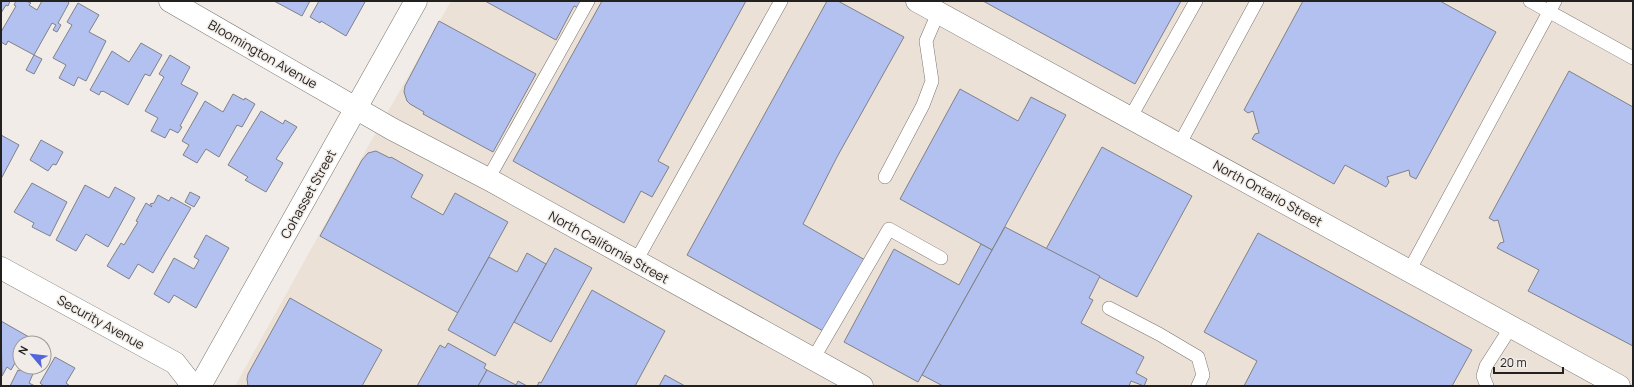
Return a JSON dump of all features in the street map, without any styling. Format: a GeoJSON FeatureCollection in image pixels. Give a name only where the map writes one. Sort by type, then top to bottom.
{"type":"FeatureCollection","features":[{"type":"Feature","properties":{"kind":"street","name":"Bloomington Avenue"},"geometry":{"type":"LineString","coordinates":[[170,1],[356,108]]}},
{"type":"Feature","properties":{"kind":"street","name":"Cohasset Street"},"geometry":{"type":"LineString","coordinates":[[200,386],[416,1]]}},
{"type":"Feature","properties":{"kind":"street","name":"North Ontario Street"},"geometry":{"type":"LineString","coordinates":[[917,1],[1619,386]]}},
{"type":"Feature","properties":{"kind":"street","name":"North California Street"},"geometry":{"type":"LineString","coordinates":[[356,108],[392,129],[488,179],[862,386]]}},
{"type":"Feature","properties":{"kind":"street","name":"Security Avenue"},"geometry":{"type":"LineString","coordinates":[[1,268],[175,363],[193,386]]}},
{"type":"Feature","properties":{"kind":"lane"},"geometry":{"type":"LineString","coordinates":[[488,179],[588,1]]}},
{"type":"Feature","properties":{"kind":"lane"},"geometry":{"type":"LineString","coordinates":[[636,261],[781,1]]}},
{"type":"Feature","properties":{"kind":"lane"},"geometry":{"type":"LineString","coordinates":[[1130,118],[1196,1]]}},
{"type":"Feature","properties":{"kind":"lane"},"geometry":{"type":"LineString","coordinates":[[1179,145],[1257,1]]}},
{"type":"Feature","properties":{"kind":"lane"},"geometry":{"type":"LineString","coordinates":[[1530,1],[1552,6],[1633,58]]}},
{"type":"Feature","properties":{"kind":"lane"},"geometry":{"type":"LineString","coordinates":[[1409,271],[1552,6]]}},
{"type":"Feature","properties":{"kind":"lane"},"geometry":{"type":"LineString","coordinates":[[885,177],[923,105],[932,81],[926,41],[938,12]]}},
{"type":"Feature","properties":{"kind":"lane"},"geometry":{"type":"LineString","coordinates":[[813,359],[889,229],[941,258]]}},
{"type":"Feature","properties":{"kind":"lane"},"geometry":{"type":"LineString","coordinates":[[1109,308],[1159,334],[1198,357],[1203,375],[1198,386]]}},
{"type":"Feature","properties":{"kind":"lane"},"geometry":{"type":"LineString","coordinates":[[1486,386],[1483,376],[1486,366],[1511,327]]}},
{"type":"Feature","properties":{"kind":"shaded area"},"geometry":{"type":"Polygon","coordinates":[[[451,1],[1633,1],[1633,386],[235,386],[366,150],[451,1]]]}},
{"type":"Feature","properties":{"kind":"building"},"geometry":{"type":"Polygon","coordinates":[[[1,1],[10,1],[8,6],[6,5],[1,13],[1,1]]]}},
{"type":"Feature","properties":{"kind":"building"},"geometry":{"type":"Polygon","coordinates":[[[16,1],[26,1],[31,3],[29,5],[37,10],[42,1],[67,1],[69,3],[58,23],[61,25],[57,32],[53,30],[56,25],[52,23],[34,55],[8,41],[6,45],[1,42],[1,32],[16,6],[14,5],[16,1]]]}},
{"type":"Feature","properties":{"kind":"building"},"geometry":{"type":"Polygon","coordinates":[[[274,1],[310,1],[302,16],[274,1]]]}},
{"type":"Feature","properties":{"kind":"building"},"geometry":{"type":"Polygon","coordinates":[[[319,1],[365,2],[346,36],[321,21],[320,23],[310,17],[319,1]]]}},
{"type":"Feature","properties":{"kind":"building"},"geometry":{"type":"Polygon","coordinates":[[[485,1],[583,1],[579,8],[574,6],[556,40],[485,1]]]}},
{"type":"Feature","properties":{"kind":"building"},"geometry":{"type":"Polygon","coordinates":[[[602,1],[746,1],[658,161],[669,167],[652,197],[641,191],[624,223],[513,161],[602,1]]]}},
{"type":"Feature","properties":{"kind":"building"},"geometry":{"type":"Polygon","coordinates":[[[827,1],[838,1],[904,37],[837,157],[803,224],[865,260],[825,332],[687,255],[827,1]]]}},
{"type":"Feature","properties":{"kind":"building"},"geometry":{"type":"Polygon","coordinates":[[[983,1],[1181,1],[1135,84],[983,1]]]}},
{"type":"Feature","properties":{"kind":"building"},"geometry":{"type":"Polygon","coordinates":[[[1303,1],[1440,1],[1496,32],[1416,179],[1410,176],[1409,170],[1387,177],[1389,182],[1386,187],[1345,165],[1334,184],[1252,139],[1255,134],[1259,133],[1253,111],[1248,113],[1244,110],[1303,1]]]}},
{"type":"Feature","properties":{"kind":"building"},"geometry":{"type":"Polygon","coordinates":[[[78,3],[99,15],[89,32],[106,41],[86,81],[78,77],[74,86],[59,78],[66,65],[53,58],[72,25],[67,22],[78,3]]]}},
{"type":"Feature","properties":{"kind":"building"},"geometry":{"type":"Polygon","coordinates":[[[439,21],[536,74],[493,152],[423,114],[424,112],[407,101],[404,92],[405,86],[439,21]]]}},
{"type":"Feature","properties":{"kind":"building"},"geometry":{"type":"Polygon","coordinates":[[[141,43],[162,55],[150,76],[145,74],[128,105],[103,91],[101,91],[99,95],[90,90],[112,51],[129,62],[141,43]]]}},
{"type":"Feature","properties":{"kind":"building"},"geometry":{"type":"Polygon","coordinates":[[[34,55],[42,59],[34,74],[26,70],[34,55]]]}},
{"type":"Feature","properties":{"kind":"building"},"geometry":{"type":"Polygon","coordinates":[[[170,55],[190,67],[181,84],[198,93],[180,126],[182,127],[178,133],[170,129],[165,138],[151,131],[158,118],[145,111],[164,77],[159,74],[170,55]]]}},
{"type":"Feature","properties":{"kind":"building"},"geometry":{"type":"Polygon","coordinates":[[[1569,71],[1633,107],[1633,346],[1528,291],[1539,270],[1497,248],[1500,243],[1504,242],[1498,220],[1494,221],[1489,218],[1569,71]]]}},
{"type":"Feature","properties":{"kind":"building"},"geometry":{"type":"Polygon","coordinates":[[[960,89],[1018,121],[1031,97],[1066,115],[992,250],[900,199],[960,89]]]}},
{"type":"Feature","properties":{"kind":"building"},"geometry":{"type":"Polygon","coordinates":[[[233,94],[244,100],[245,98],[255,104],[242,127],[237,125],[219,157],[206,149],[197,163],[183,155],[189,145],[182,141],[205,101],[223,112],[233,94]]]}},
{"type":"Feature","properties":{"kind":"building"},"geometry":{"type":"Polygon","coordinates":[[[261,111],[283,124],[285,120],[297,127],[276,159],[283,163],[266,192],[245,180],[248,177],[228,165],[261,111]]]}},
{"type":"Feature","properties":{"kind":"building"},"geometry":{"type":"Polygon","coordinates":[[[1,135],[19,145],[1,179],[1,135]]]}},
{"type":"Feature","properties":{"kind":"building"},"geometry":{"type":"Polygon","coordinates":[[[41,140],[63,152],[56,165],[53,164],[48,171],[30,160],[41,140]]]}},
{"type":"Feature","properties":{"kind":"building"},"geometry":{"type":"Polygon","coordinates":[[[1102,147],[1192,196],[1137,297],[1046,249],[1102,147]]]}},
{"type":"Feature","properties":{"kind":"building"},"geometry":{"type":"Polygon","coordinates":[[[376,151],[390,158],[391,157],[423,175],[411,197],[443,215],[455,193],[508,222],[458,313],[320,236],[362,160],[368,153],[376,151]]]}},
{"type":"Feature","properties":{"kind":"building"},"geometry":{"type":"Polygon","coordinates":[[[32,183],[67,202],[50,236],[32,227],[34,223],[14,212],[32,183]]]}},
{"type":"Feature","properties":{"kind":"building"},"geometry":{"type":"Polygon","coordinates":[[[85,185],[109,198],[115,187],[135,198],[108,247],[86,234],[76,251],[56,240],[85,185]]]}},
{"type":"Feature","properties":{"kind":"building"},"geometry":{"type":"Polygon","coordinates":[[[190,192],[200,197],[194,207],[185,202],[190,192]]]}},
{"type":"Feature","properties":{"kind":"building"},"geometry":{"type":"Polygon","coordinates":[[[158,195],[169,201],[171,197],[191,208],[153,273],[138,264],[129,279],[107,266],[121,243],[124,245],[138,222],[136,221],[146,203],[152,207],[150,204],[154,203],[158,195]]]}},
{"type":"Feature","properties":{"kind":"building"},"geometry":{"type":"Polygon","coordinates":[[[1005,227],[1100,276],[1089,298],[1093,300],[1081,323],[1144,357],[1136,373],[1147,379],[1144,386],[1131,381],[1129,386],[943,386],[922,375],[1005,227]]]}},
{"type":"Feature","properties":{"kind":"building"},"geometry":{"type":"Polygon","coordinates":[[[1258,233],[1472,350],[1452,386],[1244,386],[1257,361],[1204,332],[1258,233]]]}},
{"type":"Feature","properties":{"kind":"building"},"geometry":{"type":"Polygon","coordinates":[[[206,235],[229,248],[196,308],[174,295],[169,303],[154,294],[174,258],[194,269],[199,260],[194,257],[206,235]]]}},
{"type":"Feature","properties":{"kind":"building"},"geometry":{"type":"Polygon","coordinates":[[[981,244],[992,250],[918,382],[844,342],[894,249],[959,285],[981,244]]]}},
{"type":"Feature","properties":{"kind":"building"},"geometry":{"type":"Polygon","coordinates":[[[555,248],[592,268],[551,342],[514,322],[555,248]]]}},
{"type":"Feature","properties":{"kind":"building"},"geometry":{"type":"Polygon","coordinates":[[[527,253],[546,264],[495,356],[448,330],[489,257],[517,272],[527,253]]]}},
{"type":"Feature","properties":{"kind":"building"},"geometry":{"type":"Polygon","coordinates":[[[592,290],[665,331],[635,386],[537,386],[539,382],[541,383],[592,290]]]}},
{"type":"Feature","properties":{"kind":"building"},"geometry":{"type":"Polygon","coordinates":[[[290,298],[382,350],[362,386],[248,386],[248,374],[290,298]]]}},
{"type":"Feature","properties":{"kind":"building"},"geometry":{"type":"Polygon","coordinates":[[[1,321],[26,335],[12,335],[12,368],[11,370],[7,367],[2,376],[1,321]]]}},
{"type":"Feature","properties":{"kind":"building"},"geometry":{"type":"Polygon","coordinates":[[[448,343],[486,364],[484,368],[487,370],[478,386],[417,386],[440,345],[445,348],[448,343]]]}},
{"type":"Feature","properties":{"kind":"building"},"geometry":{"type":"Polygon","coordinates":[[[55,357],[75,368],[66,383],[70,386],[44,386],[40,383],[45,375],[52,375],[52,362],[55,357]]]}},
{"type":"Feature","properties":{"kind":"building"},"geometry":{"type":"Polygon","coordinates":[[[487,370],[516,385],[518,381],[527,386],[478,386],[487,370]]]}},
{"type":"Feature","properties":{"kind":"building"},"geometry":{"type":"Polygon","coordinates":[[[16,375],[32,375],[29,383],[35,386],[10,386],[16,375]]]}},
{"type":"Feature","properties":{"kind":"building"},"geometry":{"type":"Polygon","coordinates":[[[665,375],[685,386],[659,386],[665,375]]]}}]}
